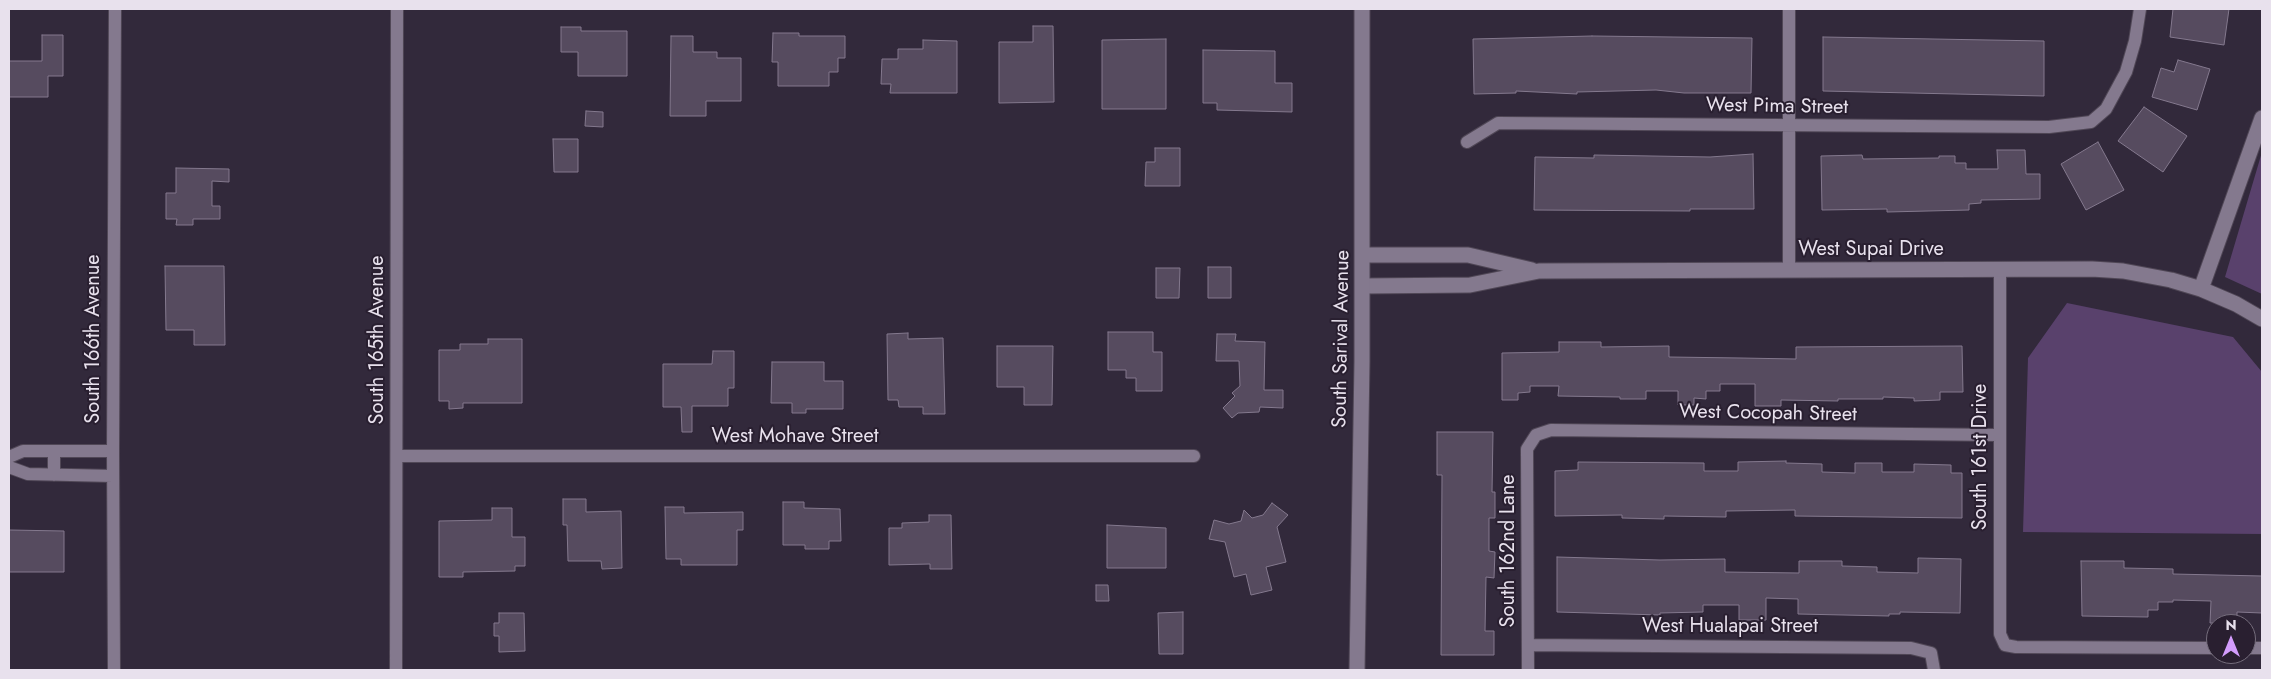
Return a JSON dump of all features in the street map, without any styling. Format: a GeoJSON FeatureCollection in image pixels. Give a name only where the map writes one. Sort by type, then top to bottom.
{"type":"FeatureCollection","features":[{"type":"Feature","properties":{"kind":"street","name":"South 166th Avenue"},"geometry":{"type":"LineString","coordinates":[[114,670],[112,451],[115,9]]}},
{"type":"Feature","properties":{"kind":"street","name":"South 165th Avenue"},"geometry":{"type":"LineString","coordinates":[[396,670],[397,9]]}},
{"type":"Feature","properties":{"kind":"street","name":"South Sarival Avenue"},"geometry":{"type":"LineString","coordinates":[[1356,670],[1363,286],[1362,9]]}},
{"type":"Feature","properties":{"kind":"street"},"geometry":{"type":"LineString","coordinates":[[1789,9],[1789,270]]}},
{"type":"Feature","properties":{"kind":"street","name":"West Pima Street"},"geometry":{"type":"LineString","coordinates":[[1467,142],[1498,123],[1790,127],[2049,127],[2092,122],[2106,109],[2126,72],[2135,41],[2140,9]]}},
{"type":"Feature","properties":{"kind":"street"},"geometry":{"type":"LineString","coordinates":[[2201,289],[2262,118]]}},
{"type":"Feature","properties":{"kind":"street","name":"West Supai Drive"},"geometry":{"type":"LineString","coordinates":[[1363,255],[1468,255],[1539,271]]}},
{"type":"Feature","properties":{"kind":"street","name":"West Supai Drive"},"geometry":{"type":"LineString","coordinates":[[1363,286],[1470,285],[1539,271],[2000,269],[2122,271],[2164,278],[2201,289],[2262,318]]}},
{"type":"Feature","properties":{"kind":"street","name":"South 161st Drive"},"geometry":{"type":"LineString","coordinates":[[2000,269],[2000,634],[2005,645],[2016,647],[2206,648]]}},
{"type":"Feature","properties":{"kind":"street","name":"West Cocopah Street"},"geometry":{"type":"LineString","coordinates":[[1536,435],[1551,430],[2000,435]]}},
{"type":"Feature","properties":{"kind":"street","name":"South 162nd Lane"},"geometry":{"type":"LineString","coordinates":[[1528,670],[1527,449],[1536,435]]}},
{"type":"Feature","properties":{"kind":"street"},"geometry":{"type":"LineString","coordinates":[[9,457],[24,451],[112,451]]}},
{"type":"Feature","properties":{"kind":"street"},"geometry":{"type":"LineString","coordinates":[[54,451],[54,475]]}},
{"type":"Feature","properties":{"kind":"street","name":"West Mohave Street"},"geometry":{"type":"LineString","coordinates":[[397,456],[1194,456]]}},
{"type":"Feature","properties":{"kind":"street"},"geometry":{"type":"LineString","coordinates":[[9,467],[28,474],[113,476]]}},
{"type":"Feature","properties":{"kind":"street","name":"West Hualapai Street"},"geometry":{"type":"LineString","coordinates":[[1528,645],[1911,648],[1931,654],[1934,670]]}},
{"type":"Feature","properties":{"kind":"shaded area"},"geometry":{"type":"Polygon","coordinates":[[[2262,152],[2262,294],[2225,277],[2262,152]]]}},
{"type":"Feature","properties":{"kind":"shaded area"},"geometry":{"type":"Polygon","coordinates":[[[2067,303],[2233,337],[2262,372],[2262,534],[2023,532],[2028,358],[2067,303]]]}},
{"type":"Feature","properties":{"kind":"building"},"geometry":{"type":"Polygon","coordinates":[[[2173,9],[2229,9],[2224,45],[2170,37],[2173,9]]]}},
{"type":"Feature","properties":{"kind":"building"},"geometry":{"type":"Polygon","coordinates":[[[1033,26],[1053,26],[1054,102],[999,103],[999,42],[1033,42],[1033,26]]]}},
{"type":"Feature","properties":{"kind":"building"},"geometry":{"type":"Polygon","coordinates":[[[561,27],[581,27],[581,31],[627,31],[627,76],[578,76],[578,52],[561,52],[561,27]]]}},
{"type":"Feature","properties":{"kind":"building"},"geometry":{"type":"Polygon","coordinates":[[[773,33],[799,33],[799,36],[845,36],[845,58],[838,58],[838,72],[829,72],[829,86],[778,86],[778,62],[772,62],[773,33]]]}},
{"type":"Feature","properties":{"kind":"building"},"geometry":{"type":"Polygon","coordinates":[[[42,35],[63,35],[63,76],[48,76],[48,97],[9,97],[9,61],[42,61],[42,35]]]}},
{"type":"Feature","properties":{"kind":"building"},"geometry":{"type":"Polygon","coordinates":[[[671,36],[693,36],[693,52],[717,52],[717,58],[741,58],[741,101],[706,101],[706,116],[670,116],[671,36]]]}},
{"type":"Feature","properties":{"kind":"building"},"geometry":{"type":"Polygon","coordinates":[[[1592,36],[1752,38],[1751,93],[1684,93],[1656,90],[1577,92],[1577,94],[1516,91],[1516,93],[1474,94],[1473,39],[1592,36]]]}},
{"type":"Feature","properties":{"kind":"building"},"geometry":{"type":"Polygon","coordinates":[[[1823,37],[2044,41],[2044,96],[1823,91],[1823,37]]]}},
{"type":"Feature","properties":{"kind":"building"},"geometry":{"type":"Polygon","coordinates":[[[1166,39],[1166,109],[1102,109],[1102,40],[1166,39]]]}},
{"type":"Feature","properties":{"kind":"building"},"geometry":{"type":"Polygon","coordinates":[[[923,40],[957,41],[957,93],[890,93],[891,84],[881,84],[882,59],[898,59],[898,49],[923,49],[923,40]]]}},
{"type":"Feature","properties":{"kind":"building"},"geometry":{"type":"Polygon","coordinates":[[[1203,50],[1275,51],[1275,83],[1292,83],[1292,112],[1217,110],[1217,103],[1203,103],[1203,50]]]}},
{"type":"Feature","properties":{"kind":"building"},"geometry":{"type":"Polygon","coordinates":[[[2178,60],[2210,69],[2197,110],[2152,97],[2161,68],[2174,72],[2178,60]]]}},
{"type":"Feature","properties":{"kind":"building"},"geometry":{"type":"Polygon","coordinates":[[[2144,107],[2187,136],[2163,172],[2118,141],[2144,107]]]}},
{"type":"Feature","properties":{"kind":"building"},"geometry":{"type":"Polygon","coordinates":[[[586,111],[603,112],[603,127],[585,126],[586,111]]]}},
{"type":"Feature","properties":{"kind":"building"},"geometry":{"type":"Polygon","coordinates":[[[553,139],[578,139],[578,172],[554,172],[553,139]]]}},
{"type":"Feature","properties":{"kind":"building"},"geometry":{"type":"Polygon","coordinates":[[[2098,142],[2124,190],[2086,210],[2061,164],[2098,142]]]}},
{"type":"Feature","properties":{"kind":"building"},"geometry":{"type":"Polygon","coordinates":[[[1155,148],[1180,148],[1180,186],[1145,186],[1146,162],[1155,162],[1155,148]]]}},
{"type":"Feature","properties":{"kind":"building"},"geometry":{"type":"Polygon","coordinates":[[[1997,150],[2025,150],[2026,174],[2040,174],[2040,199],[1981,200],[1981,203],[1969,204],[1969,210],[1887,212],[1887,209],[1822,210],[1821,156],[1862,155],[1863,159],[1955,156],[1955,163],[1966,163],[1966,169],[1998,169],[1997,150]]]}},
{"type":"Feature","properties":{"kind":"building"},"geometry":{"type":"Polygon","coordinates":[[[1753,154],[1754,209],[1690,209],[1690,211],[1534,210],[1535,157],[1594,158],[1594,155],[1710,157],[1753,154]]]}},
{"type":"Feature","properties":{"kind":"building"},"geometry":{"type":"Polygon","coordinates":[[[176,168],[229,169],[229,182],[212,181],[212,206],[220,206],[220,219],[193,219],[193,225],[176,225],[177,219],[166,219],[166,193],[176,193],[176,168]]]}},
{"type":"Feature","properties":{"kind":"building"},"geometry":{"type":"Polygon","coordinates":[[[165,266],[224,266],[225,345],[194,345],[194,330],[166,330],[165,266]]]}},
{"type":"Feature","properties":{"kind":"building"},"geometry":{"type":"Polygon","coordinates":[[[1208,267],[1231,267],[1231,298],[1208,298],[1208,267]]]}},
{"type":"Feature","properties":{"kind":"building"},"geometry":{"type":"Polygon","coordinates":[[[1156,268],[1180,268],[1179,298],[1156,298],[1156,268]]]}},
{"type":"Feature","properties":{"kind":"building"},"geometry":{"type":"Polygon","coordinates":[[[1108,332],[1153,332],[1153,352],[1162,352],[1162,391],[1136,391],[1136,378],[1126,378],[1126,370],[1108,370],[1108,332]]]}},
{"type":"Feature","properties":{"kind":"building"},"geometry":{"type":"Polygon","coordinates":[[[908,333],[908,339],[943,338],[945,414],[923,414],[923,407],[899,407],[898,400],[888,400],[887,334],[908,333]]]}},
{"type":"Feature","properties":{"kind":"building"},"geometry":{"type":"Polygon","coordinates":[[[1217,334],[1236,334],[1235,341],[1265,342],[1264,390],[1283,390],[1283,408],[1260,407],[1259,412],[1238,413],[1232,418],[1223,408],[1235,396],[1232,393],[1240,386],[1239,361],[1216,361],[1217,334]]]}},
{"type":"Feature","properties":{"kind":"building"},"geometry":{"type":"Polygon","coordinates":[[[488,339],[522,339],[522,403],[463,403],[463,408],[449,409],[449,401],[439,401],[439,350],[460,350],[460,344],[488,344],[488,339]]]}},
{"type":"Feature","properties":{"kind":"building"},"geometry":{"type":"Polygon","coordinates":[[[1559,342],[1601,342],[1601,347],[1669,346],[1669,357],[1796,359],[1796,347],[1962,346],[1963,392],[1940,392],[1940,400],[1914,401],[1914,398],[1883,397],[1883,399],[1838,399],[1838,401],[1781,400],[1781,406],[1755,406],[1755,384],[1720,384],[1720,391],[1706,391],[1706,399],[1694,398],[1694,405],[1678,405],[1678,391],[1646,391],[1646,399],[1620,399],[1620,397],[1558,396],[1559,386],[1530,386],[1530,392],[1518,393],[1518,400],[1502,400],[1502,353],[1559,352],[1559,342]]]}},
{"type":"Feature","properties":{"kind":"building"},"geometry":{"type":"Polygon","coordinates":[[[997,346],[1053,346],[1052,405],[1024,405],[1024,387],[997,387],[997,346]]]}},
{"type":"Feature","properties":{"kind":"building"},"geometry":{"type":"Polygon","coordinates":[[[713,351],[734,351],[734,388],[728,388],[728,406],[692,406],[692,432],[682,432],[681,407],[663,407],[663,364],[712,364],[713,351]]]}},
{"type":"Feature","properties":{"kind":"building"},"geometry":{"type":"Polygon","coordinates":[[[772,362],[824,362],[824,381],[843,381],[843,409],[806,409],[806,413],[792,413],[792,403],[771,403],[772,362]]]}},
{"type":"Feature","properties":{"kind":"building"},"geometry":{"type":"Polygon","coordinates":[[[1437,432],[1493,432],[1492,492],[1495,492],[1495,518],[1489,518],[1489,551],[1495,552],[1494,578],[1486,577],[1485,631],[1494,631],[1494,655],[1441,655],[1442,475],[1437,475],[1437,432]]]}},
{"type":"Feature","properties":{"kind":"building"},"geometry":{"type":"Polygon","coordinates":[[[1786,461],[1786,463],[1822,464],[1822,472],[1855,473],[1855,463],[1882,463],[1882,472],[1914,472],[1914,464],[1951,465],[1951,473],[1962,473],[1962,518],[1795,516],[1795,510],[1726,511],[1726,517],[1664,516],[1664,519],[1622,518],[1622,515],[1555,516],[1555,471],[1578,470],[1578,462],[1704,463],[1704,471],[1738,471],[1738,462],[1786,461]]]}},
{"type":"Feature","properties":{"kind":"building"},"geometry":{"type":"Polygon","coordinates":[[[563,499],[586,499],[586,512],[621,511],[622,568],[602,569],[601,561],[568,561],[567,525],[563,525],[563,499]]]}},
{"type":"Feature","properties":{"kind":"building"},"geometry":{"type":"Polygon","coordinates":[[[783,502],[804,502],[804,508],[840,509],[841,541],[829,541],[829,549],[805,549],[805,545],[783,545],[783,502]]]}},
{"type":"Feature","properties":{"kind":"building"},"geometry":{"type":"Polygon","coordinates":[[[1272,503],[1288,515],[1277,527],[1286,562],[1266,567],[1272,590],[1251,595],[1246,574],[1234,577],[1225,542],[1209,539],[1214,520],[1229,524],[1241,521],[1244,510],[1252,518],[1263,515],[1272,503]]]}},
{"type":"Feature","properties":{"kind":"building"},"geometry":{"type":"Polygon","coordinates":[[[665,507],[684,507],[684,513],[743,512],[743,530],[737,530],[737,565],[681,565],[681,559],[666,559],[665,507]]]}},
{"type":"Feature","properties":{"kind":"building"},"geometry":{"type":"Polygon","coordinates":[[[492,508],[512,508],[512,537],[525,537],[525,566],[515,566],[515,571],[463,572],[463,577],[439,577],[439,521],[492,520],[492,508]]]}},
{"type":"Feature","properties":{"kind":"building"},"geometry":{"type":"Polygon","coordinates":[[[929,515],[951,515],[952,569],[930,569],[930,564],[889,565],[889,528],[902,528],[902,523],[929,522],[929,515]]]}},
{"type":"Feature","properties":{"kind":"building"},"geometry":{"type":"Polygon","coordinates":[[[1107,525],[1166,528],[1166,568],[1107,568],[1107,525]]]}},
{"type":"Feature","properties":{"kind":"building"},"geometry":{"type":"Polygon","coordinates":[[[9,530],[64,531],[64,572],[9,572],[9,530]]]}},
{"type":"Feature","properties":{"kind":"building"},"geometry":{"type":"Polygon","coordinates":[[[1557,557],[1660,560],[1725,559],[1725,572],[1799,573],[1799,561],[1842,561],[1842,566],[1877,567],[1877,572],[1918,573],[1918,558],[1961,559],[1960,613],[1900,612],[1900,614],[1889,614],[1889,616],[1798,614],[1798,599],[1766,598],[1766,620],[1739,620],[1739,605],[1703,605],[1703,612],[1660,613],[1660,615],[1557,612],[1557,557]]]}},
{"type":"Feature","properties":{"kind":"building"},"geometry":{"type":"Polygon","coordinates":[[[2081,561],[2124,561],[2124,568],[2173,569],[2173,574],[2262,576],[2262,613],[2210,614],[2211,601],[2173,600],[2173,602],[2158,602],[2158,610],[2148,610],[2148,617],[2082,616],[2081,561]]]}},
{"type":"Feature","properties":{"kind":"building"},"geometry":{"type":"Polygon","coordinates":[[[1096,585],[1108,585],[1109,601],[1096,601],[1096,585]]]}},
{"type":"Feature","properties":{"kind":"building"},"geometry":{"type":"Polygon","coordinates":[[[1183,612],[1183,654],[1159,654],[1158,613],[1183,612]]]}},
{"type":"Feature","properties":{"kind":"building"},"geometry":{"type":"Polygon","coordinates":[[[499,613],[524,613],[525,651],[499,652],[499,636],[494,636],[494,623],[499,623],[499,613]]]}}]}
